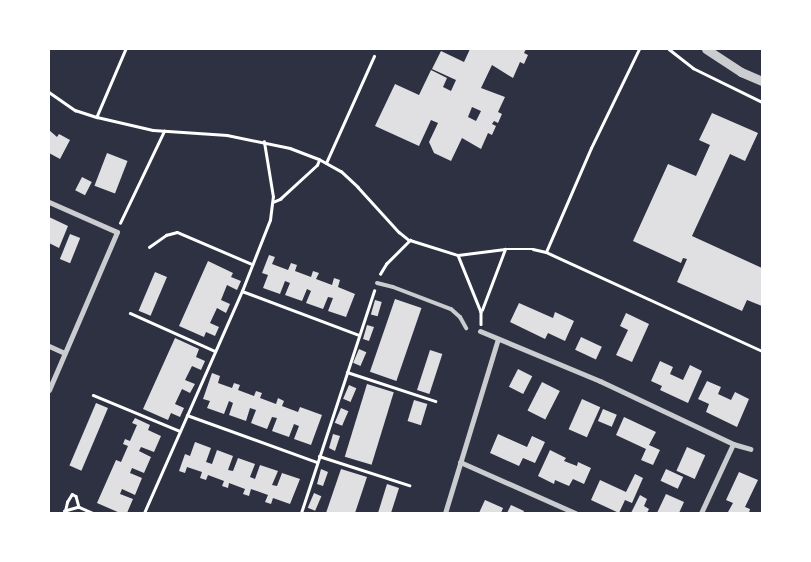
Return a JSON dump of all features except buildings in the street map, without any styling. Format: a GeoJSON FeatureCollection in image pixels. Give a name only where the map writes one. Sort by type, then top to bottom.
{"type":"FeatureCollection","features":[{"type":"Feature","properties":{"kind":"street"},"geometry":{"type":"LineString","coordinates":[[706,49],[741,72],[762,81]]}},
{"type":"Feature","properties":{"kind":"street"},"geometry":{"type":"LineString","coordinates":[[49,202],[117,232],[49,390]]}},
{"type":"Feature","properties":{"kind":"street"},"geometry":{"type":"LineString","coordinates":[[480,331],[600,381],[733,444],[750,449]]}},
{"type":"Feature","properties":{"kind":"street"},"geometry":{"type":"LineString","coordinates":[[445,513],[498,339]]}},
{"type":"Feature","properties":{"kind":"street"},"geometry":{"type":"LineString","coordinates":[[49,346],[65,353]]}},
{"type":"Feature","properties":{"kind":"street"},"geometry":{"type":"LineString","coordinates":[[701,513],[733,444]]}},
{"type":"Feature","properties":{"kind":"street"},"geometry":{"type":"LineString","coordinates":[[460,462],[575,513]]}},
{"type":"Feature","properties":{"kind":"lane"},"geometry":{"type":"LineString","coordinates":[[377,283],[393,287],[451,309],[460,317],[466,328]]}},
{"type":"Feature","properties":{"kind":"path"},"geometry":{"type":"LineString","coordinates":[[97,117],[126,49]]}},
{"type":"Feature","properties":{"kind":"path"},"geometry":{"type":"LineString","coordinates":[[546,252],[639,49]]}},
{"type":"Feature","properties":{"kind":"path"},"geometry":{"type":"LineString","coordinates":[[669,49],[694,68],[762,102]]}},
{"type":"Feature","properties":{"kind":"path"},"geometry":{"type":"LineString","coordinates":[[326,162],[374,56]]}},
{"type":"Feature","properties":{"kind":"path"},"geometry":{"type":"LineString","coordinates":[[49,92],[75,110],[97,117],[164,131],[227,135],[264,141],[290,148],[326,162],[341,171],[399,232],[410,240],[458,255],[527,248],[546,252],[762,350]]}},
{"type":"Feature","properties":{"kind":"path"},"geometry":{"type":"LineString","coordinates":[[121,222],[164,131]]}},
{"type":"Feature","properties":{"kind":"path"},"geometry":{"type":"LineString","coordinates":[[144,513],[242,291],[270,220],[273,202],[264,141]]}},
{"type":"Feature","properties":{"kind":"path"},"geometry":{"type":"LineString","coordinates":[[273,202],[280,199],[317,165],[319,159]]}},
{"type":"Feature","properties":{"kind":"path"},"geometry":{"type":"LineString","coordinates":[[149,247],[166,234],[177,232],[252,264]]}},
{"type":"Feature","properties":{"kind":"path"},"geometry":{"type":"LineString","coordinates":[[301,513],[377,283],[383,268],[410,240]]}},
{"type":"Feature","properties":{"kind":"path"},"geometry":{"type":"LineString","coordinates":[[480,331],[481,312],[505,249]]}},
{"type":"Feature","properties":{"kind":"path"},"geometry":{"type":"LineString","coordinates":[[458,255],[481,312]]}},
{"type":"Feature","properties":{"kind":"path"},"geometry":{"type":"LineString","coordinates":[[242,291],[359,335]]}},
{"type":"Feature","properties":{"kind":"path"},"geometry":{"type":"LineString","coordinates":[[130,313],[215,351]]}},
{"type":"Feature","properties":{"kind":"path"},"geometry":{"type":"LineString","coordinates":[[347,372],[435,401]]}},
{"type":"Feature","properties":{"kind":"path"},"geometry":{"type":"LineString","coordinates":[[93,395],[180,431]]}},
{"type":"Feature","properties":{"kind":"path"},"geometry":{"type":"LineString","coordinates":[[187,416],[317,462]]}},
{"type":"Feature","properties":{"kind":"path"},"geometry":{"type":"LineString","coordinates":[[319,456],[410,485]]}},
{"type":"Feature","properties":{"kind":"path"},"geometry":{"type":"LineString","coordinates":[[79,508],[76,496],[72,494],[64,509],[68,512],[79,508],[93,513]]}}]}
